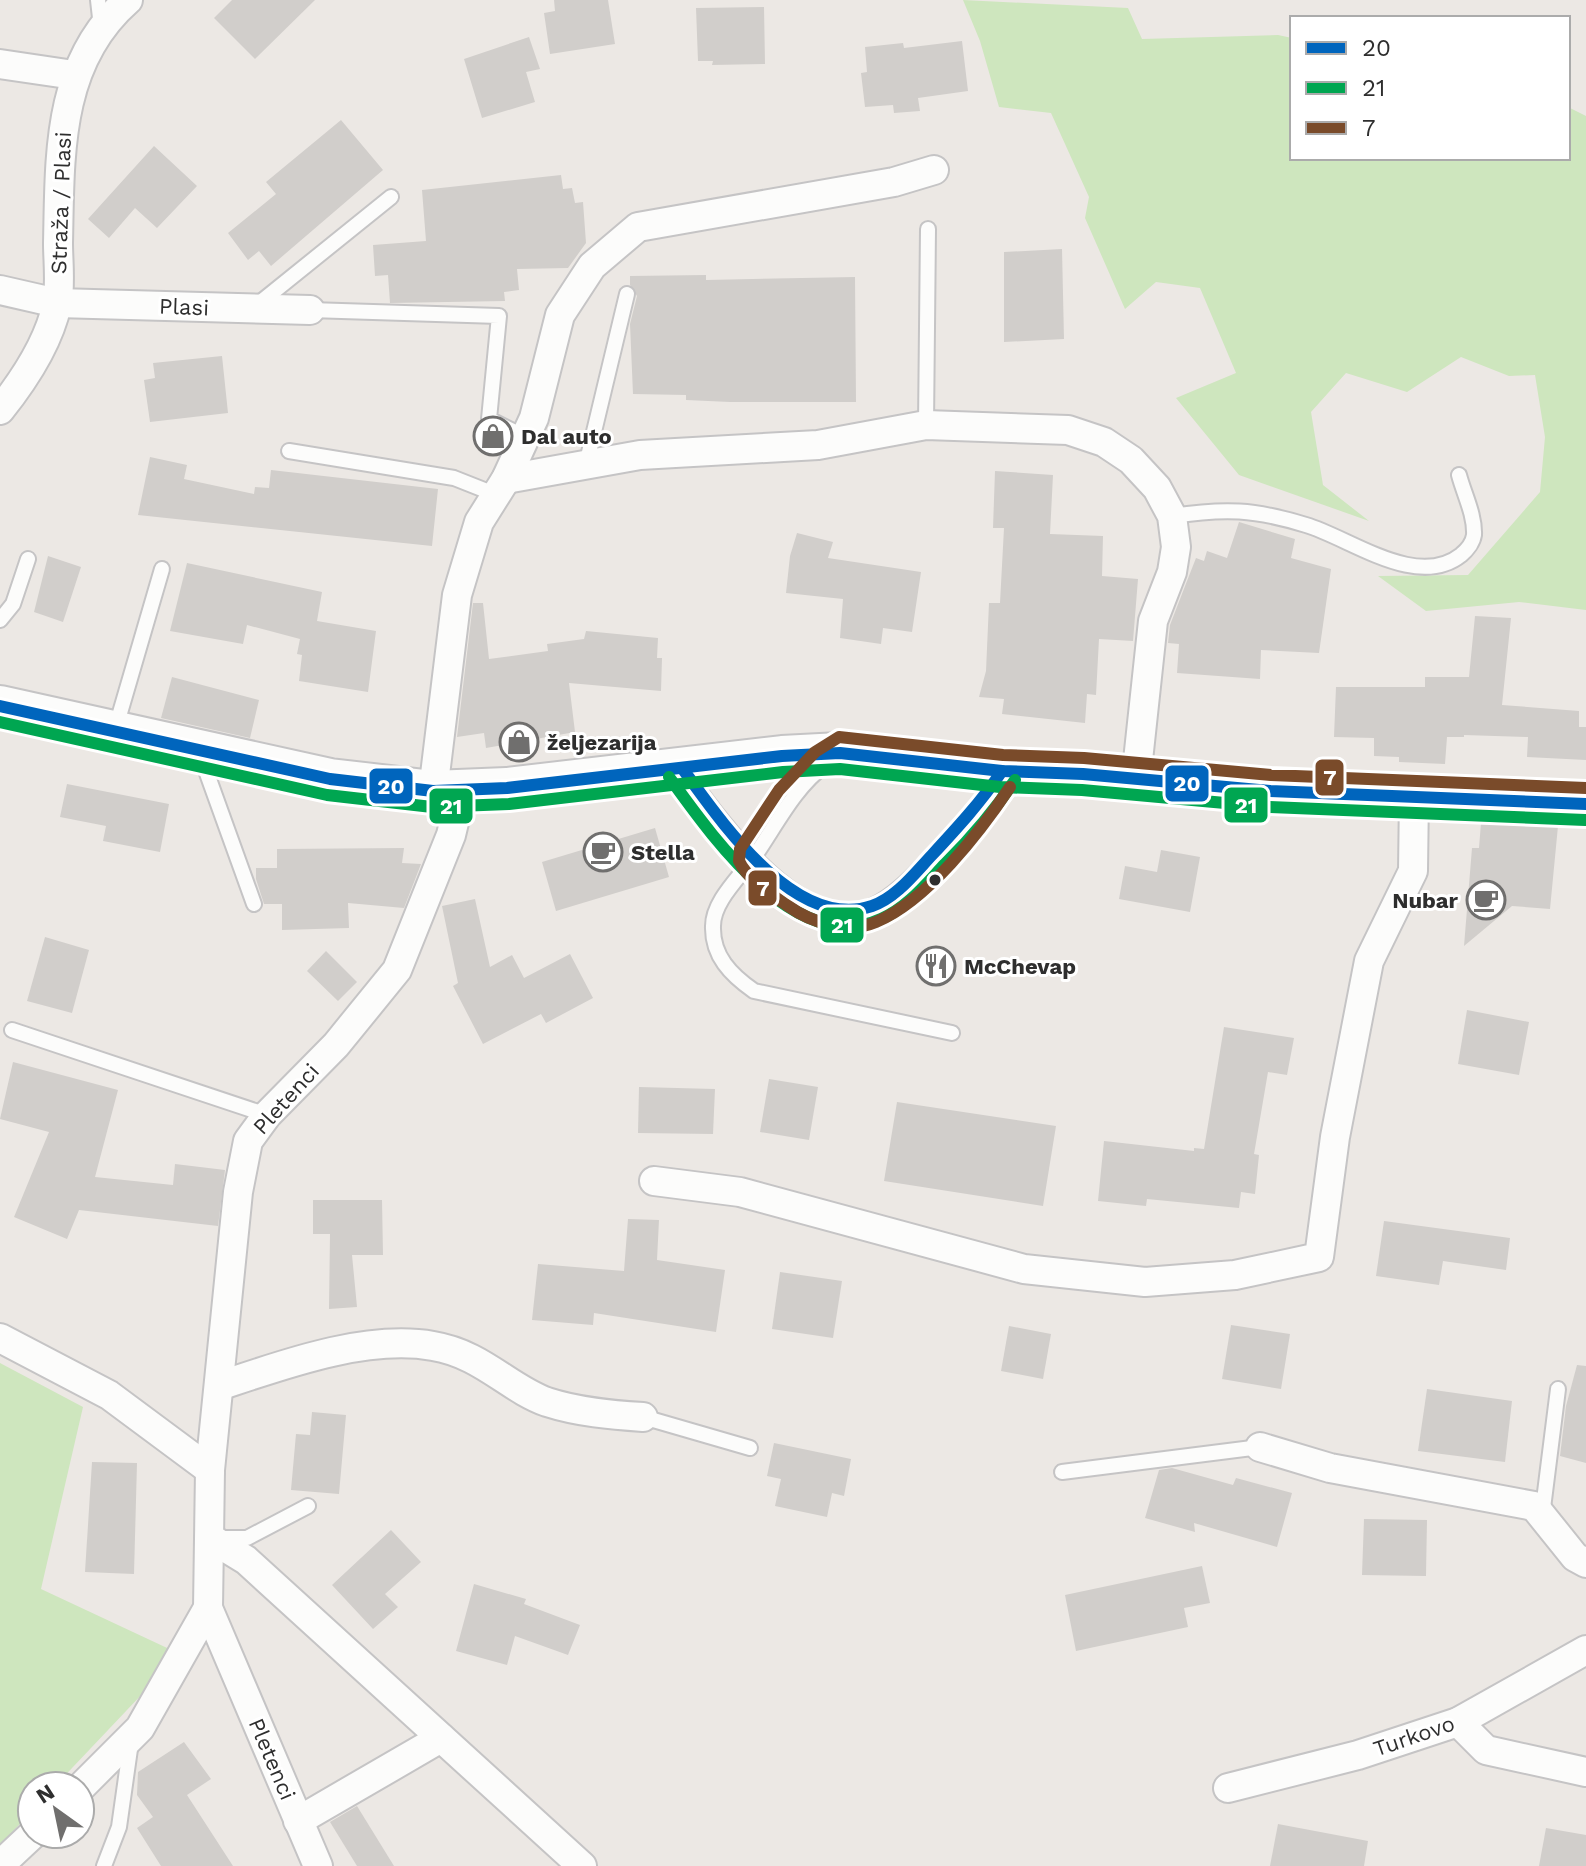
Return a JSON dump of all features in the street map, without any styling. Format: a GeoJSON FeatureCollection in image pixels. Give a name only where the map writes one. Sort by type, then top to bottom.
{"type":"FeatureCollection","features":[{"type":"Feature","properties":{"kind":"main road"},"geometry":{"type":"LineString","coordinates":[[0,706],[330,779],[447,792],[840,753],[1002,771],[1270,791],[1586,804]]}},
{"type":"Feature","properties":{"kind":"street","name":"Straža / Plasi"},"geometry":{"type":"LineString","coordinates":[[0,410],[27,375],[57,303],[60,138],[74,75],[114,12],[128,0]]}},
{"type":"Feature","properties":{"kind":"street"},"geometry":{"type":"LineString","coordinates":[[0,64],[74,75]]}},
{"type":"Feature","properties":{"kind":"street","name":"Pletenci"},"geometry":{"type":"LineString","coordinates":[[318,1866],[208,1608],[210,1470],[238,1192],[248,1141],[267,1115],[336,1045],[397,970],[451,835],[447,792],[457,595],[479,522],[501,487],[534,418],[560,315],[592,266],[638,227],[894,182],[934,170]]}},
{"type":"Feature","properties":{"kind":"street","name":"Plasi"},"geometry":{"type":"LineString","coordinates":[[0,290],[57,303],[310,310]]}},
{"type":"Feature","properties":{"kind":"street"},"geometry":{"type":"LineString","coordinates":[[501,487],[640,455],[818,445],[926,425],[1068,430],[1104,442],[1131,460],[1157,488],[1172,516],[1176,547],[1172,572],[1153,621],[1136,779]]}},
{"type":"Feature","properties":{"kind":"street"},"geometry":{"type":"LineString","coordinates":[[654,1181],[740,1192],[1024,1269],[1145,1282],[1235,1275],[1319,1257],[1338,1122],[1369,961],[1413,871],[1414,796]]}},
{"type":"Feature","properties":{"kind":"street"},"geometry":{"type":"LineString","coordinates":[[0,1338],[109,1395],[210,1470]]}},
{"type":"Feature","properties":{"kind":"street"},"geometry":{"type":"LineString","coordinates":[[219,1386],[312,1356],[365,1346],[432,1345],[483,1362],[545,1401],[595,1413],[643,1417]]}},
{"type":"Feature","properties":{"kind":"street"},"geometry":{"type":"LineString","coordinates":[[1260,1447],[1330,1468],[1534,1506],[1575,1557],[1586,1563]]}},
{"type":"Feature","properties":{"kind":"street"},"geometry":{"type":"LineString","coordinates":[[210,1538],[246,1560],[582,1866]]}},
{"type":"Feature","properties":{"kind":"street","name":"Pletenci"},"geometry":{"type":"LineString","coordinates":[[96,1772],[140,1728],[208,1608]]}},
{"type":"Feature","properties":{"kind":"street","name":"Turkovo"},"geometry":{"type":"LineString","coordinates":[[1228,1788],[1358,1755],[1458,1722],[1586,1650]]}},
{"type":"Feature","properties":{"kind":"street"},"geometry":{"type":"LineString","coordinates":[[1458,1722],[1486,1750],[1586,1772]]}},
{"type":"Feature","properties":{"kind":"street","name":"Pletenci"},"geometry":{"type":"LineString","coordinates":[[298,1821],[441,1738]]}},
{"type":"Feature","properties":{"kind":"street"},"geometry":{"type":"LineString","coordinates":[[0,1865],[16,1850]]}},
{"type":"Feature","properties":{"kind":"lane"},"geometry":{"type":"LineString","coordinates":[[98,0],[102,31]]}},
{"type":"Feature","properties":{"kind":"lane"},"geometry":{"type":"LineString","coordinates":[[252,309],[391,197]]}},
{"type":"Feature","properties":{"kind":"lane"},"geometry":{"type":"LineString","coordinates":[[926,425],[928,229]]}},
{"type":"Feature","properties":{"kind":"lane"},"geometry":{"type":"LineString","coordinates":[[586,465],[627,294]]}},
{"type":"Feature","properties":{"kind":"lane"},"geometry":{"type":"LineString","coordinates":[[310,310],[499,316],[489,419],[525,437]]}},
{"type":"Feature","properties":{"kind":"lane"},"geometry":{"type":"LineString","coordinates":[[289,451],[501,487]]}},
{"type":"Feature","properties":{"kind":"lane"},"geometry":{"type":"LineString","coordinates":[[1172,516],[1238,509],[1307,525],[1418,568],[1449,563],[1464,552],[1474,539],[1473,523],[1459,475]]}},
{"type":"Feature","properties":{"kind":"lane"},"geometry":{"type":"LineString","coordinates":[[0,620],[13,604],[28,559]]}},
{"type":"Feature","properties":{"kind":"lane"},"geometry":{"type":"LineString","coordinates":[[114,732],[162,569]]}},
{"type":"Feature","properties":{"kind":"lane"},"geometry":{"type":"LineString","coordinates":[[199,752],[254,904]]}},
{"type":"Feature","properties":{"kind":"lane"},"geometry":{"type":"LineString","coordinates":[[840,753],[798,791],[776,818],[754,857],[735,881],[712,922],[719,957],[736,978],[754,991],[952,1033]]}},
{"type":"Feature","properties":{"kind":"lane"},"geometry":{"type":"LineString","coordinates":[[682,768],[754,857],[782,882],[814,903],[832,909],[870,907],[918,870],[968,818],[1002,771]]}},
{"type":"Feature","properties":{"kind":"lane"},"geometry":{"type":"LineString","coordinates":[[12,1030],[267,1115]]}},
{"type":"Feature","properties":{"kind":"lane"},"geometry":{"type":"LineString","coordinates":[[1542,1516],[1558,1389]]}},
{"type":"Feature","properties":{"kind":"lane"},"geometry":{"type":"LineString","coordinates":[[643,1417],[750,1448]]}},
{"type":"Feature","properties":{"kind":"lane"},"geometry":{"type":"LineString","coordinates":[[1062,1472],[1260,1447]]}},
{"type":"Feature","properties":{"kind":"lane"},"geometry":{"type":"LineString","coordinates":[[210,1538],[247,1538],[308,1506]]}},
{"type":"Feature","properties":{"kind":"lane"},"geometry":{"type":"LineString","coordinates":[[104,1866],[119,1827],[132,1736]]}},
{"type":"Feature","properties":{"kind":"green space"},"geometry":{"type":"Polygon","coordinates":[[[963,0],[1128,8],[1142,39],[1278,35],[1290,38],[1290,160],[1570,160],[1570,108],[1586,116],[1586,610],[1519,602],[1426,611],[1378,576],[1468,575],[1540,492],[1545,437],[1535,375],[1509,376],[1461,357],[1407,392],[1346,373],[1311,412],[1323,485],[1369,521],[1239,475],[1176,398],[1236,373],[1200,288],[1156,282],[1125,309],[1085,218],[1089,197],[1051,113],[999,107],[980,41],[963,0]]]}},
{"type":"Feature","properties":{"kind":"green space"},"geometry":{"type":"Polygon","coordinates":[[[0,1363],[83,1407],[41,1589],[180,1654],[70,1770],[16,1770],[16,1828],[0,1845],[0,1363]]]}},
{"type":"Feature","properties":{"kind":"building"},"geometry":{"type":"Polygon","coordinates":[[[232,0],[315,0],[255,59],[214,18],[232,0]]]}},
{"type":"Feature","properties":{"kind":"building"},"geometry":{"type":"Polygon","coordinates":[[[554,0],[608,0],[615,44],[550,54],[544,13],[555,11],[554,0]]]}},
{"type":"Feature","properties":{"kind":"building"},"geometry":{"type":"Polygon","coordinates":[[[764,7],[765,64],[712,65],[713,61],[698,61],[696,8],[764,7]]]}},
{"type":"Feature","properties":{"kind":"building"},"geometry":{"type":"Polygon","coordinates":[[[529,37],[540,69],[526,72],[535,102],[482,118],[464,59],[529,37]]]}},
{"type":"Feature","properties":{"kind":"building"},"geometry":{"type":"Polygon","coordinates":[[[962,41],[968,91],[918,98],[920,111],[894,113],[893,105],[865,107],[861,73],[867,72],[865,47],[903,43],[904,48],[962,41]]]}},
{"type":"Feature","properties":{"kind":"building"},"geometry":{"type":"Polygon","coordinates":[[[341,120],[383,170],[271,266],[259,251],[248,260],[228,233],[276,194],[266,182],[341,120]]]}},
{"type":"Feature","properties":{"kind":"building"},"geometry":{"type":"Polygon","coordinates":[[[154,146],[197,186],[157,228],[135,208],[109,238],[88,219],[154,146]]]}},
{"type":"Feature","properties":{"kind":"building"},"geometry":{"type":"Polygon","coordinates":[[[561,175],[563,189],[572,188],[575,203],[583,202],[586,243],[568,268],[517,269],[519,290],[504,292],[505,301],[390,303],[388,275],[375,276],[373,245],[426,241],[422,190],[561,175]]]}},
{"type":"Feature","properties":{"kind":"building"},"geometry":{"type":"Polygon","coordinates":[[[1062,249],[1064,339],[1004,342],[1004,252],[1062,249]]]}},
{"type":"Feature","properties":{"kind":"building"},"geometry":{"type":"Polygon","coordinates":[[[706,275],[706,280],[855,277],[856,402],[730,402],[686,400],[686,395],[633,394],[630,324],[637,296],[630,285],[630,276],[706,275]]]}},
{"type":"Feature","properties":{"kind":"building"},"geometry":{"type":"Polygon","coordinates":[[[222,356],[228,413],[150,422],[144,380],[155,378],[153,363],[222,356]]]}},
{"type":"Feature","properties":{"kind":"building"},"geometry":{"type":"Polygon","coordinates":[[[150,457],[187,465],[184,479],[254,494],[255,487],[269,488],[271,470],[438,489],[432,546],[138,515],[150,457]]]}},
{"type":"Feature","properties":{"kind":"building"},"geometry":{"type":"Polygon","coordinates":[[[995,471],[1053,475],[1050,534],[1103,536],[1102,576],[1138,579],[1133,641],[1099,639],[1096,695],[1087,694],[1085,723],[1002,714],[1004,699],[979,697],[986,671],[989,603],[1000,603],[1004,528],[993,528],[995,471]]]}},
{"type":"Feature","properties":{"kind":"building"},"geometry":{"type":"Polygon","coordinates":[[[1239,522],[1295,539],[1291,558],[1331,569],[1319,653],[1261,650],[1260,679],[1177,673],[1179,644],[1168,643],[1170,625],[1196,558],[1204,561],[1207,551],[1227,558],[1239,522]]]}},
{"type":"Feature","properties":{"kind":"building"},"geometry":{"type":"Polygon","coordinates":[[[797,533],[833,542],[828,558],[921,572],[912,632],[883,628],[881,644],[840,638],[843,599],[786,593],[790,556],[797,533]]]}},
{"type":"Feature","properties":{"kind":"building"},"geometry":{"type":"Polygon","coordinates":[[[48,556],[81,567],[63,622],[34,612],[48,556]]]}},
{"type":"Feature","properties":{"kind":"building"},"geometry":{"type":"Polygon","coordinates":[[[187,563],[322,592],[317,621],[376,631],[368,692],[299,681],[302,655],[297,654],[300,639],[247,625],[243,644],[170,631],[187,563]]]}},
{"type":"Feature","properties":{"kind":"building"},"geometry":{"type":"Polygon","coordinates":[[[473,603],[483,603],[489,659],[548,651],[547,644],[584,639],[586,631],[658,638],[657,658],[662,658],[661,691],[569,683],[575,732],[486,748],[484,733],[457,737],[473,603]]]}},
{"type":"Feature","properties":{"kind":"building"},"geometry":{"type":"Polygon","coordinates":[[[1475,616],[1511,618],[1502,705],[1579,711],[1579,727],[1586,727],[1586,760],[1527,757],[1528,737],[1464,735],[1447,737],[1445,764],[1399,762],[1399,757],[1374,756],[1374,738],[1334,737],[1336,687],[1425,687],[1425,677],[1469,677],[1475,616]]]}},
{"type":"Feature","properties":{"kind":"building"},"geometry":{"type":"Polygon","coordinates":[[[172,677],[259,700],[250,738],[161,718],[172,677]]]}},
{"type":"Feature","properties":{"kind":"building"},"geometry":{"type":"Polygon","coordinates":[[[67,784],[169,804],[160,852],[103,841],[106,826],[60,817],[67,784]]]}},
{"type":"Feature","properties":{"kind":"building"},"geometry":{"type":"Polygon","coordinates":[[[1481,823],[1558,826],[1550,909],[1512,906],[1464,946],[1472,848],[1479,848],[1481,823]]]}},
{"type":"Feature","properties":{"kind":"building"},"geometry":{"type":"Polygon","coordinates":[[[655,828],[669,877],[556,911],[542,862],[655,828]]]}},
{"type":"Feature","properties":{"kind":"building"},"geometry":{"type":"Polygon","coordinates":[[[404,848],[402,863],[421,864],[404,908],[348,903],[349,928],[282,930],[282,904],[264,904],[256,879],[256,868],[277,868],[277,849],[404,848]]]}},
{"type":"Feature","properties":{"kind":"building"},"geometry":{"type":"Polygon","coordinates":[[[1161,850],[1200,857],[1190,912],[1119,899],[1125,866],[1157,872],[1161,850]]]}},
{"type":"Feature","properties":{"kind":"building"},"geometry":{"type":"Polygon","coordinates":[[[475,899],[490,967],[512,955],[524,978],[570,954],[593,998],[546,1023],[541,1014],[483,1044],[453,986],[458,983],[442,906],[475,899]]]}},
{"type":"Feature","properties":{"kind":"building"},"geometry":{"type":"Polygon","coordinates":[[[45,937],[89,950],[72,1013],[27,1001],[45,937]]]}},
{"type":"Feature","properties":{"kind":"building"},"geometry":{"type":"Polygon","coordinates":[[[326,951],[357,982],[338,1001],[307,971],[326,951]]]}},
{"type":"Feature","properties":{"kind":"building"},"geometry":{"type":"Polygon","coordinates":[[[1467,1010],[1529,1022],[1519,1075],[1458,1064],[1467,1010]]]}},
{"type":"Feature","properties":{"kind":"building"},"geometry":{"type":"Polygon","coordinates":[[[1224,1027],[1294,1038],[1287,1075],[1268,1072],[1254,1154],[1259,1155],[1255,1194],[1241,1192],[1239,1208],[1147,1199],[1146,1206],[1098,1201],[1104,1141],[1194,1151],[1194,1148],[1204,1149],[1224,1027]]]}},
{"type":"Feature","properties":{"kind":"building"},"geometry":{"type":"Polygon","coordinates":[[[13,1062],[118,1090],[95,1177],[173,1185],[175,1164],[225,1170],[218,1226],[79,1210],[67,1239],[14,1217],[49,1132],[0,1119],[13,1062]]]}},
{"type":"Feature","properties":{"kind":"building"},"geometry":{"type":"Polygon","coordinates":[[[769,1079],[818,1087],[809,1140],[760,1132],[769,1079]]]}},
{"type":"Feature","properties":{"kind":"building"},"geometry":{"type":"Polygon","coordinates":[[[639,1087],[715,1089],[713,1134],[638,1133],[639,1087]]]}},
{"type":"Feature","properties":{"kind":"building"},"geometry":{"type":"Polygon","coordinates":[[[897,1102],[1056,1126],[1043,1206],[884,1181],[897,1102]]]}},
{"type":"Feature","properties":{"kind":"building"},"geometry":{"type":"Polygon","coordinates":[[[313,1200],[382,1200],[383,1255],[352,1255],[357,1307],[329,1309],[330,1234],[313,1234],[313,1200]]]}},
{"type":"Feature","properties":{"kind":"building"},"geometry":{"type":"Polygon","coordinates":[[[628,1219],[659,1220],[657,1260],[725,1270],[716,1332],[594,1313],[593,1325],[532,1320],[538,1264],[624,1271],[628,1219]]]}},
{"type":"Feature","properties":{"kind":"building"},"geometry":{"type":"Polygon","coordinates":[[[1384,1221],[1510,1238],[1506,1270],[1443,1261],[1439,1285],[1376,1276],[1384,1221]]]}},
{"type":"Feature","properties":{"kind":"building"},"geometry":{"type":"Polygon","coordinates":[[[780,1272],[842,1281],[833,1338],[772,1329],[780,1272]]]}},
{"type":"Feature","properties":{"kind":"building"},"geometry":{"type":"Polygon","coordinates":[[[1231,1325],[1290,1334],[1281,1389],[1222,1379],[1231,1325]]]}},
{"type":"Feature","properties":{"kind":"building"},"geometry":{"type":"Polygon","coordinates":[[[1009,1326],[1051,1334],[1043,1379],[1001,1371],[1009,1326]]]}},
{"type":"Feature","properties":{"kind":"building"},"geometry":{"type":"Polygon","coordinates":[[[1577,1365],[1586,1366],[1586,1463],[1560,1456],[1566,1406],[1577,1365]]]}},
{"type":"Feature","properties":{"kind":"building"},"geometry":{"type":"Polygon","coordinates":[[[1427,1389],[1512,1401],[1505,1462],[1418,1451],[1427,1389]]]}},
{"type":"Feature","properties":{"kind":"building"},"geometry":{"type":"Polygon","coordinates":[[[312,1412],[346,1415],[339,1494],[291,1490],[296,1434],[310,1435],[312,1412]]]}},
{"type":"Feature","properties":{"kind":"building"},"geometry":{"type":"Polygon","coordinates":[[[774,1443],[851,1459],[844,1496],[832,1493],[827,1517],[775,1506],[781,1479],[767,1476],[774,1443]]]}},
{"type":"Feature","properties":{"kind":"building"},"geometry":{"type":"Polygon","coordinates":[[[92,1462],[137,1463],[134,1574],[85,1572],[92,1462]]]}},
{"type":"Feature","properties":{"kind":"building"},"geometry":{"type":"Polygon","coordinates":[[[1172,1468],[1233,1485],[1236,1478],[1292,1493],[1277,1547],[1194,1523],[1195,1532],[1145,1518],[1159,1470],[1172,1468]]]}},
{"type":"Feature","properties":{"kind":"building"},"geometry":{"type":"Polygon","coordinates":[[[1364,1519],[1427,1520],[1426,1576],[1362,1575],[1364,1519]]]}},
{"type":"Feature","properties":{"kind":"building"},"geometry":{"type":"Polygon","coordinates":[[[391,1530],[421,1562],[385,1594],[398,1607],[373,1629],[332,1585],[391,1530]]]}},
{"type":"Feature","properties":{"kind":"building"},"geometry":{"type":"Polygon","coordinates":[[[1202,1566],[1210,1603],[1184,1608],[1188,1627],[1076,1651],[1065,1595],[1202,1566]]]}},
{"type":"Feature","properties":{"kind":"building"},"geometry":{"type":"Polygon","coordinates":[[[474,1584],[526,1599],[524,1604],[580,1625],[568,1655],[515,1636],[507,1665],[456,1651],[474,1584]]]}},
{"type":"Feature","properties":{"kind":"building"},"geometry":{"type":"Polygon","coordinates":[[[184,1742],[211,1779],[187,1795],[233,1866],[161,1866],[137,1828],[153,1817],[137,1795],[138,1772],[184,1742]]]}},
{"type":"Feature","properties":{"kind":"building"},"geometry":{"type":"Polygon","coordinates":[[[357,1806],[394,1866],[357,1866],[330,1822],[357,1806]]]}},
{"type":"Feature","properties":{"kind":"building"},"geometry":{"type":"Polygon","coordinates":[[[1278,1824],[1368,1841],[1364,1866],[1270,1866],[1278,1824]]]}},
{"type":"Feature","properties":{"kind":"building"},"geometry":{"type":"Polygon","coordinates":[[[1546,1828],[1586,1835],[1586,1866],[1539,1866],[1546,1828]]]}},
{"type":"Feature","properties":{"kind":"transit line","name":"20"},"geometry":{"type":"LineString","coordinates":[[0,706],[330,779],[433,791],[507,788],[782,756],[840,753],[1002,771],[1083,774],[1270,791],[1586,804]]}},
{"type":"Feature","properties":{"kind":"transit line","name":"21"},"geometry":{"type":"LineString","coordinates":[[0,722],[327,795],[432,807],[509,804],[783,772],[840,769],[1000,787],[1082,790],[1269,807],[1585,820]]}},
{"type":"Feature","properties":{"kind":"transit line","name":"7"},"geometry":{"type":"LineString","coordinates":[[1010,787],[951,864],[914,898],[876,922],[854,927],[819,922],[798,912],[760,886],[739,861],[740,849],[779,790],[815,752],[839,737],[1003,755],[1084,758],[1271,775],[1586,788]]}},
{"type":"Feature","properties":{"kind":"transit line","name":"20"},"geometry":{"type":"LineString","coordinates":[[682,768],[717,815],[762,866],[815,903],[843,910],[872,906],[897,891],[960,825],[1002,771]]}},
{"type":"Feature","properties":{"kind":"transit line","name":"21"},"geometry":{"type":"LineString","coordinates":[[669,777],[732,858],[759,884],[788,907],[818,921],[849,926],[881,919],[908,902],[973,834],[1015,780]]}},
{"type":"Feature","properties":{"kind":"place","name":"Dal auto"},"geometry":{"type":"Point","coordinates":[493,436]}},
{"type":"Feature","properties":{"kind":"place","name":"željezarija"},"geometry":{"type":"Point","coordinates":[519,742]}},
{"type":"Feature","properties":{"kind":"place","name":"Stella"},"geometry":{"type":"Point","coordinates":[603,852]}},
{"type":"Feature","properties":{"kind":"place","name":"Nubar"},"geometry":{"type":"Point","coordinates":[1486,900]}},
{"type":"Feature","properties":{"kind":"place","name":"McChevap"},"geometry":{"type":"Point","coordinates":[936,966]}}]}
